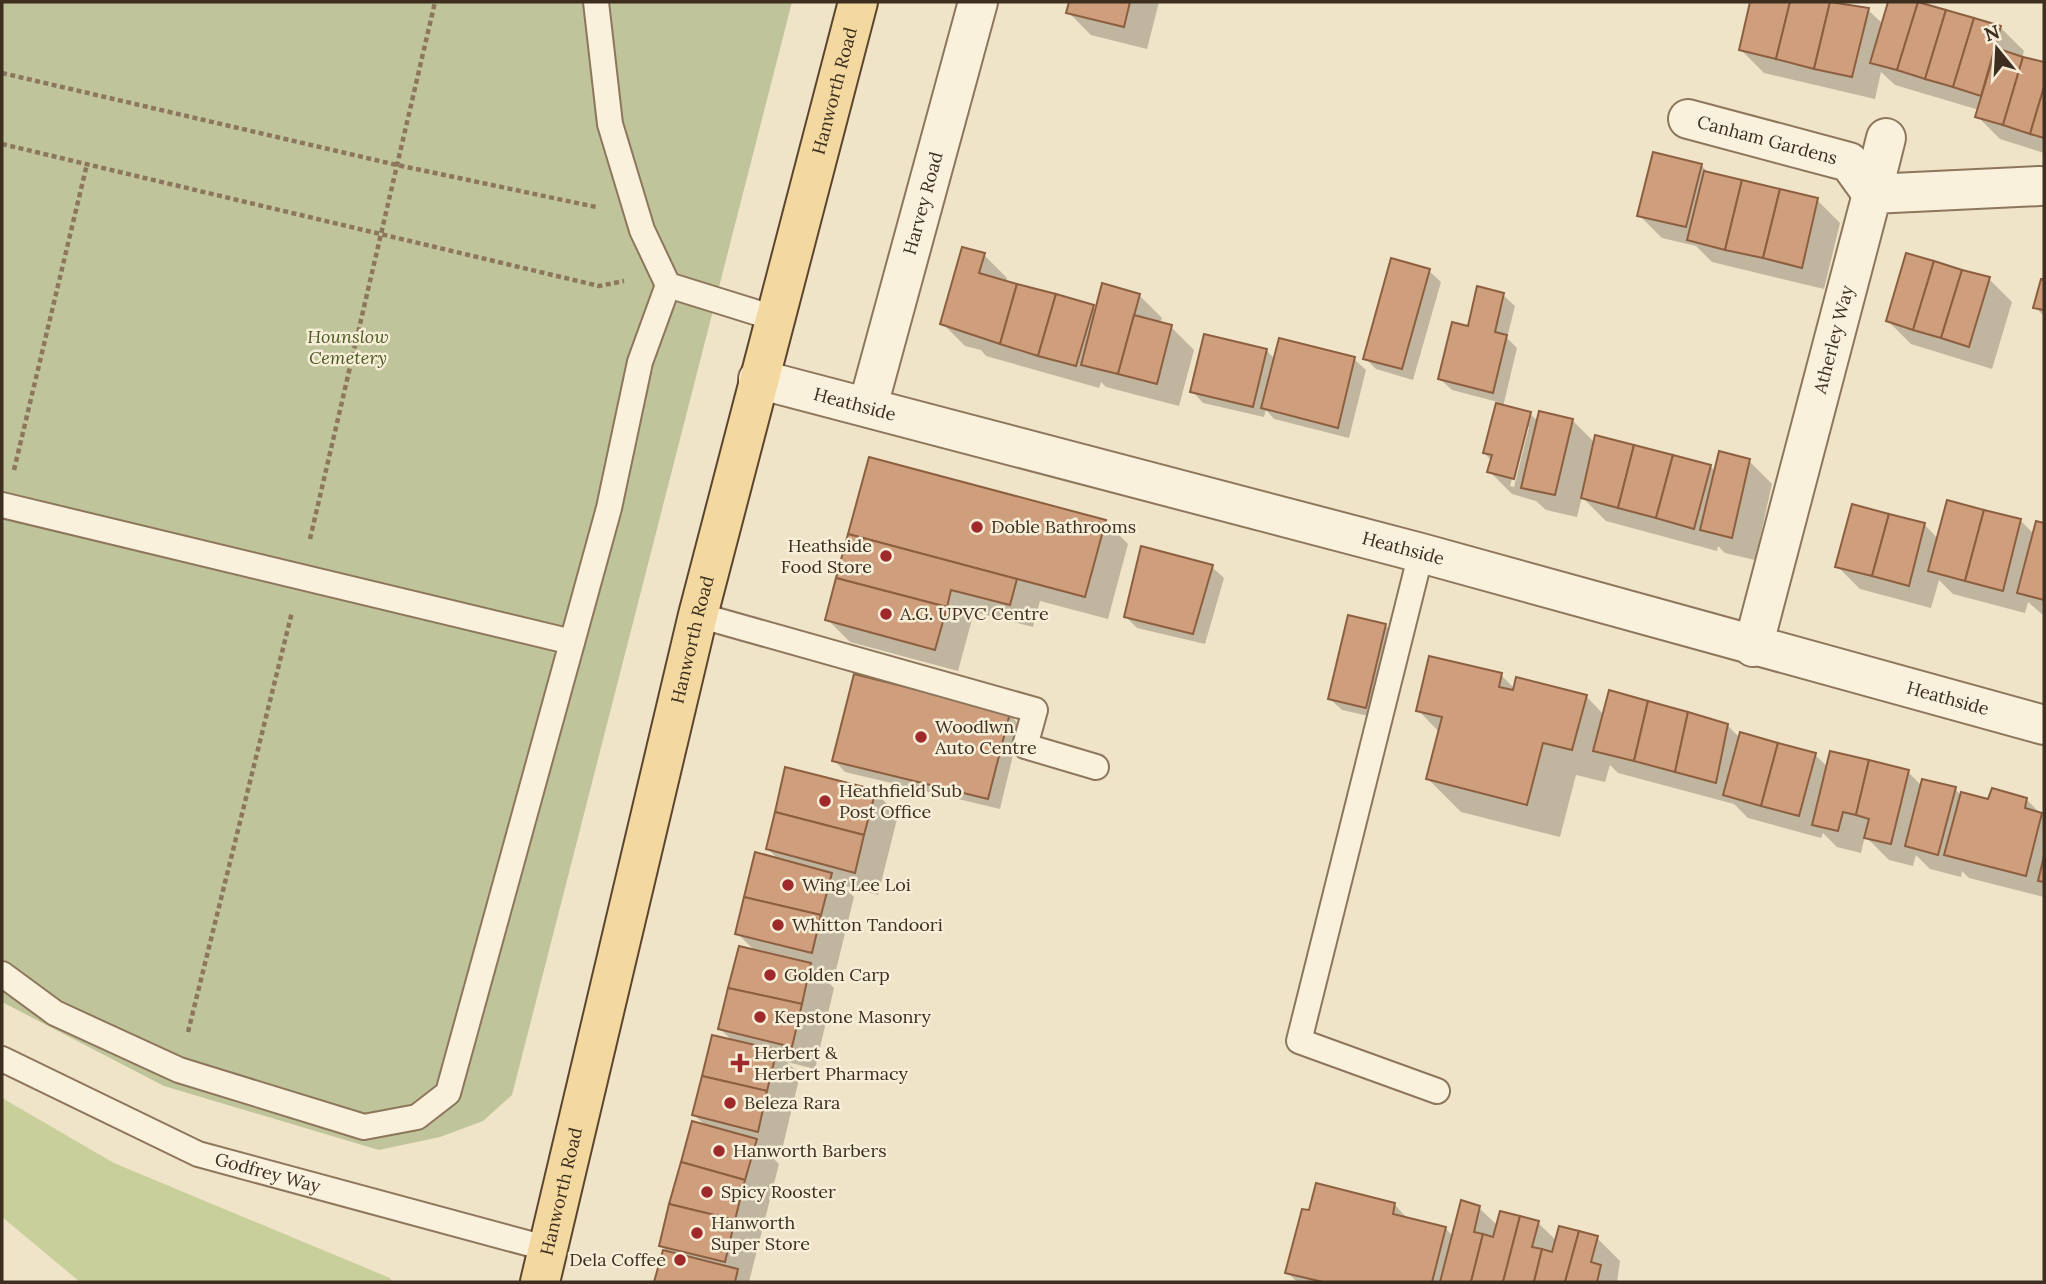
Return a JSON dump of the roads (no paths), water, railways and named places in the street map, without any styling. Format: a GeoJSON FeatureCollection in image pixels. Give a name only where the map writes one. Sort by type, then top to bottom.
{"type":"FeatureCollection","features":[{"type":"Feature","properties":{"kind":"main road","name":"Hanworth Road"},"geometry":{"type":"LineString","coordinates":[[544,1266],[698,615],[858,2]]}},
{"type":"Feature","properties":{"kind":"street","name":"Harvey Road"},"geometry":{"type":"LineString","coordinates":[[868,406],[978,2]]}},
{"type":"Feature","properties":{"kind":"street","name":"Canham Gardens"},"geometry":{"type":"LineString","coordinates":[[1688,119],[1849,162],[1872,194]]}},
{"type":"Feature","properties":{"kind":"street","name":"Atherley Way"},"geometry":{"type":"LineString","coordinates":[[1753,647],[1886,138]]}},
{"type":"Feature","properties":{"kind":"street"},"geometry":{"type":"LineString","coordinates":[[1872,194],[2042,186]]}},
{"type":"Feature","properties":{"kind":"street","name":"Heathside"},"geometry":{"type":"LineString","coordinates":[[758,379],[1422,553],[1753,647],[2044,725]]}},
{"type":"Feature","properties":{"kind":"lane"},"geometry":{"type":"LineString","coordinates":[[2,974],[55,1013],[179,1070],[364,1127],[417,1117],[448,1093],[609,508],[640,362],[666,280],[638,216],[610,124],[596,2]]}},
{"type":"Feature","properties":{"kind":"lane"},"geometry":{"type":"LineString","coordinates":[[666,280],[774,318]]}},
{"type":"Feature","properties":{"kind":"lane"},"geometry":{"type":"LineString","coordinates":[[3,510],[572,642]]}},
{"type":"Feature","properties":{"kind":"lane"},"geometry":{"type":"LineString","coordinates":[[1422,553],[1299,1041],[1437,1091]]}},
{"type":"Feature","properties":{"kind":"lane"},"geometry":{"type":"LineString","coordinates":[[698,615],[1035,710],[1025,746],[1096,767]]}},
{"type":"Feature","properties":{"kind":"lane","name":"Godfrey Way"},"geometry":{"type":"LineString","coordinates":[[2,1059],[198,1154],[544,1266]]}},
{"type":"Feature","properties":{"kind":"place","name":"Doble Bathrooms"},"geometry":{"type":"Point","coordinates":[977,527]}},
{"type":"Feature","properties":{"kind":"place","name":"Heathside Food Store"},"geometry":{"type":"Point","coordinates":[886,556]}},
{"type":"Feature","properties":{"kind":"place","name":"A.G. UPVC Centre"},"geometry":{"type":"Point","coordinates":[886,614]}},
{"type":"Feature","properties":{"kind":"place","name":"Woodlwn Auto Centre"},"geometry":{"type":"Point","coordinates":[921,737]}},
{"type":"Feature","properties":{"kind":"place","name":"Heathfield Sub Post Office"},"geometry":{"type":"Point","coordinates":[825,801]}},
{"type":"Feature","properties":{"kind":"place","name":"Wing Lee Loi"},"geometry":{"type":"Point","coordinates":[788,885]}},
{"type":"Feature","properties":{"kind":"place","name":"Whitton Tandoori"},"geometry":{"type":"Point","coordinates":[778,925]}},
{"type":"Feature","properties":{"kind":"place","name":"Golden Carp"},"geometry":{"type":"Point","coordinates":[770,975]}},
{"type":"Feature","properties":{"kind":"place","name":"Kepstone Masonry"},"geometry":{"type":"Point","coordinates":[760,1017]}},
{"type":"Feature","properties":{"kind":"place","name":"Herbert & Herbert Pharmacy"},"geometry":{"type":"Point","coordinates":[740,1063]}},
{"type":"Feature","properties":{"kind":"place","name":"Beleza Rara"},"geometry":{"type":"Point","coordinates":[730,1103]}},
{"type":"Feature","properties":{"kind":"place","name":"Hanworth Barbers"},"geometry":{"type":"Point","coordinates":[719,1151]}},
{"type":"Feature","properties":{"kind":"place","name":"Spicy Rooster"},"geometry":{"type":"Point","coordinates":[707,1192]}},
{"type":"Feature","properties":{"kind":"place","name":"Hanworth Super Store"},"geometry":{"type":"Point","coordinates":[697,1233]}},
{"type":"Feature","properties":{"kind":"place","name":"Dela Coffee"},"geometry":{"type":"Point","coordinates":[680,1260]}},
{"type":"Feature","properties":{"kind":"park label","name":"Hounslow Cemetery"},"geometry":{"type":"Point","coordinates":[348,347]}}]}
